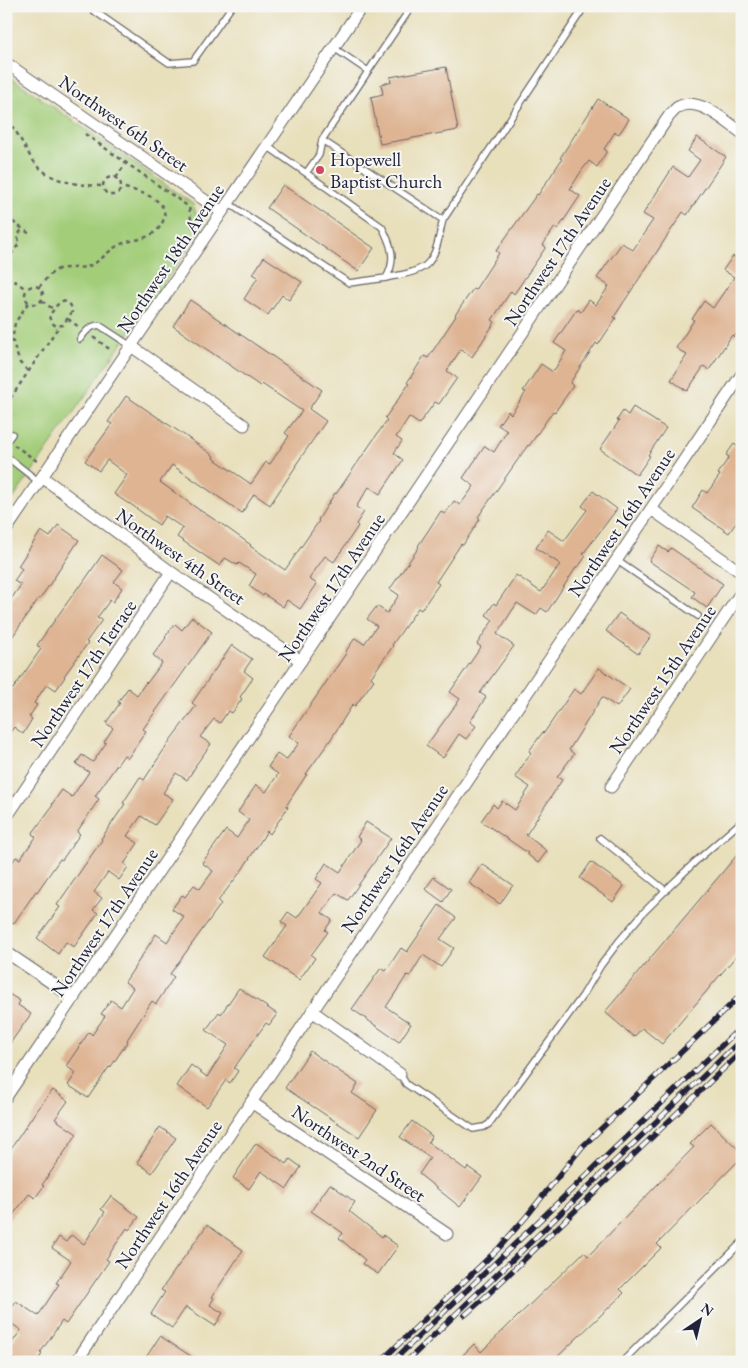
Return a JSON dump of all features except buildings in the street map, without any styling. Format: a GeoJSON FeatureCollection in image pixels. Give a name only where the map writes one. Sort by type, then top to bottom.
{"type":"FeatureCollection","features":[{"type":"Feature","properties":{"kind":"street","name":"Northwest 18th Avenue"},"geometry":{"type":"LineString","coordinates":[[6,530],[362,6]]}},
{"type":"Feature","properties":{"kind":"street","name":"Northwest 6th Street"},"geometry":{"type":"LineString","coordinates":[[6,63],[225,207]]}},
{"type":"Feature","properties":{"kind":"street","name":"Northwest 17th Avenue"},"geometry":{"type":"LineString","coordinates":[[6,1097],[669,116],[677,107],[690,104],[700,105],[742,133]]}},
{"type":"Feature","properties":{"kind":"street"},"geometry":{"type":"LineString","coordinates":[[131,346],[244,425]]}},
{"type":"Feature","properties":{"kind":"street","name":"Northwest 16th Avenue"},"geometry":{"type":"LineString","coordinates":[[76,1362],[742,374]]}},
{"type":"Feature","properties":{"kind":"street","name":"Northwest 4th Street"},"geometry":{"type":"LineString","coordinates":[[41,479],[301,661]]}},
{"type":"Feature","properties":{"kind":"street"},"geometry":{"type":"LineString","coordinates":[[650,509],[742,573]]}},
{"type":"Feature","properties":{"kind":"street","name":"Northwest 17th Terrace"},"geometry":{"type":"LineString","coordinates":[[6,818],[172,572]]}},
{"type":"Feature","properties":{"kind":"street","name":"Northwest 15th Avenue"},"geometry":{"type":"LineString","coordinates":[[611,787],[742,590]]}},
{"type":"Feature","properties":{"kind":"street"},"geometry":{"type":"LineString","coordinates":[[6,952],[74,998]]}},
{"type":"Feature","properties":{"kind":"street"},"geometry":{"type":"LineString","coordinates":[[312,1011],[400,1074]]}},
{"type":"Feature","properties":{"kind":"street","name":"Northwest 2nd Street"},"geometry":{"type":"LineString","coordinates":[[251,1102],[447,1234]]}},
{"type":"Feature","properties":{"kind":"lane"},"geometry":{"type":"LineString","coordinates":[[87,6],[170,63],[193,61],[232,6]]}},
{"type":"Feature","properties":{"kind":"lane"},"geometry":{"type":"LineString","coordinates":[[306,173],[319,155],[322,140],[412,6]]}},
{"type":"Feature","properties":{"kind":"lane"},"geometry":{"type":"LineString","coordinates":[[225,207],[349,284],[386,278],[416,270],[426,265],[436,246],[443,220],[581,12],[573,6]]}},
{"type":"Feature","properties":{"kind":"lane"},"geometry":{"type":"LineString","coordinates":[[334,48],[368,71]]}},
{"type":"Feature","properties":{"kind":"lane"},"geometry":{"type":"LineString","coordinates":[[322,140],[443,220]]}},
{"type":"Feature","properties":{"kind":"lane"},"geometry":{"type":"LineString","coordinates":[[267,146],[382,227],[389,240],[391,249],[391,270],[386,278]]}},
{"type":"Feature","properties":{"kind":"lane"},"geometry":{"type":"LineString","coordinates":[[80,338],[92,326],[99,325],[131,346]]}},
{"type":"Feature","properties":{"kind":"lane"},"geometry":{"type":"LineString","coordinates":[[7,441],[12,434]]}},
{"type":"Feature","properties":{"kind":"lane"},"geometry":{"type":"LineString","coordinates":[[6,456],[28,473],[41,479]]}},
{"type":"Feature","properties":{"kind":"lane"},"geometry":{"type":"LineString","coordinates":[[616,560],[698,616]]}},
{"type":"Feature","properties":{"kind":"lane"},"geometry":{"type":"LineString","coordinates":[[400,1074],[406,1084],[473,1129],[489,1124],[583,995],[606,959],[638,920],[695,862],[742,821]]}},
{"type":"Feature","properties":{"kind":"lane"},"geometry":{"type":"LineString","coordinates":[[600,838],[666,891]]}},
{"type":"Feature","properties":{"kind":"lane"},"geometry":{"type":"LineString","coordinates":[[622,1362],[742,1242]]}},
{"type":"Feature","properties":{"kind":"path"},"geometry":{"type":"LineString","coordinates":[[6,120],[15,129],[31,158],[43,170],[57,179],[72,184],[102,186]]}},
{"type":"Feature","properties":{"kind":"path"},"geometry":{"type":"LineString","coordinates":[[78,130],[189,207],[193,230],[188,238]]}},
{"type":"Feature","properties":{"kind":"path"},"geometry":{"type":"LineString","coordinates":[[116,178],[126,163]]}},
{"type":"Feature","properties":{"kind":"path"},"geometry":{"type":"LineString","coordinates":[[116,178],[106,179],[102,186],[104,192],[111,196],[118,194],[121,187]]}},
{"type":"Feature","properties":{"kind":"path"},"geometry":{"type":"LineString","coordinates":[[39,287],[52,273],[59,269],[90,266],[119,245],[150,236],[158,229],[164,217],[160,204],[153,197],[121,187],[116,178]]}},
{"type":"Feature","properties":{"kind":"path"},"geometry":{"type":"LineString","coordinates":[[6,217],[30,234]]}},
{"type":"Feature","properties":{"kind":"path"},"geometry":{"type":"LineString","coordinates":[[22,228],[18,235],[19,244],[6,263],[9,269],[7,276],[26,289]]}},
{"type":"Feature","properties":{"kind":"path"},"geometry":{"type":"LineString","coordinates":[[28,303],[24,296],[26,289],[32,286],[39,287]]}},
{"type":"Feature","properties":{"kind":"path"},"geometry":{"type":"LineString","coordinates":[[28,303],[36,304],[42,300],[43,294],[39,287]]}},
{"type":"Feature","properties":{"kind":"path"},"geometry":{"type":"LineString","coordinates":[[42,300],[53,309]]}},
{"type":"Feature","properties":{"kind":"path"},"geometry":{"type":"LineString","coordinates":[[6,405],[59,326],[71,315],[71,305],[62,301],[53,309],[49,319],[53,325],[59,326]]}},
{"type":"Feature","properties":{"kind":"path"},"geometry":{"type":"LineString","coordinates":[[28,303],[15,323],[12,335],[20,363],[29,372]]}},
{"type":"Feature","properties":{"kind":"path"},"geometry":{"type":"LineString","coordinates":[[112,351],[120,339]]}},
{"type":"Feature","properties":{"kind":"path"},"geometry":{"type":"LineString","coordinates":[[7,441],[37,460],[28,473]]}},
{"type":"Feature","properties":{"kind":"green space"},"geometry":{"type":"Polygon","coordinates":[[[6,74],[193,204],[201,230],[6,509],[6,74]]]}},
{"type":"Feature","properties":{"kind":"railway"},"geometry":{"type":"LineString","coordinates":[[380,1362],[498,1249],[582,1147],[742,994]]}},
{"type":"Feature","properties":{"kind":"railway"},"geometry":{"type":"LineString","coordinates":[[392,1362],[742,1026]]}},
{"type":"Feature","properties":{"kind":"railway"},"geometry":{"type":"LineString","coordinates":[[406,1362],[742,1039]]}},
{"type":"Feature","properties":{"kind":"railway"},"geometry":{"type":"LineString","coordinates":[[465,1315],[742,1051]]}},
{"type":"Feature","properties":{"kind":"place","name":"Hopewell Baptist Church"},"geometry":{"type":"Point","coordinates":[320,170]}}]}
